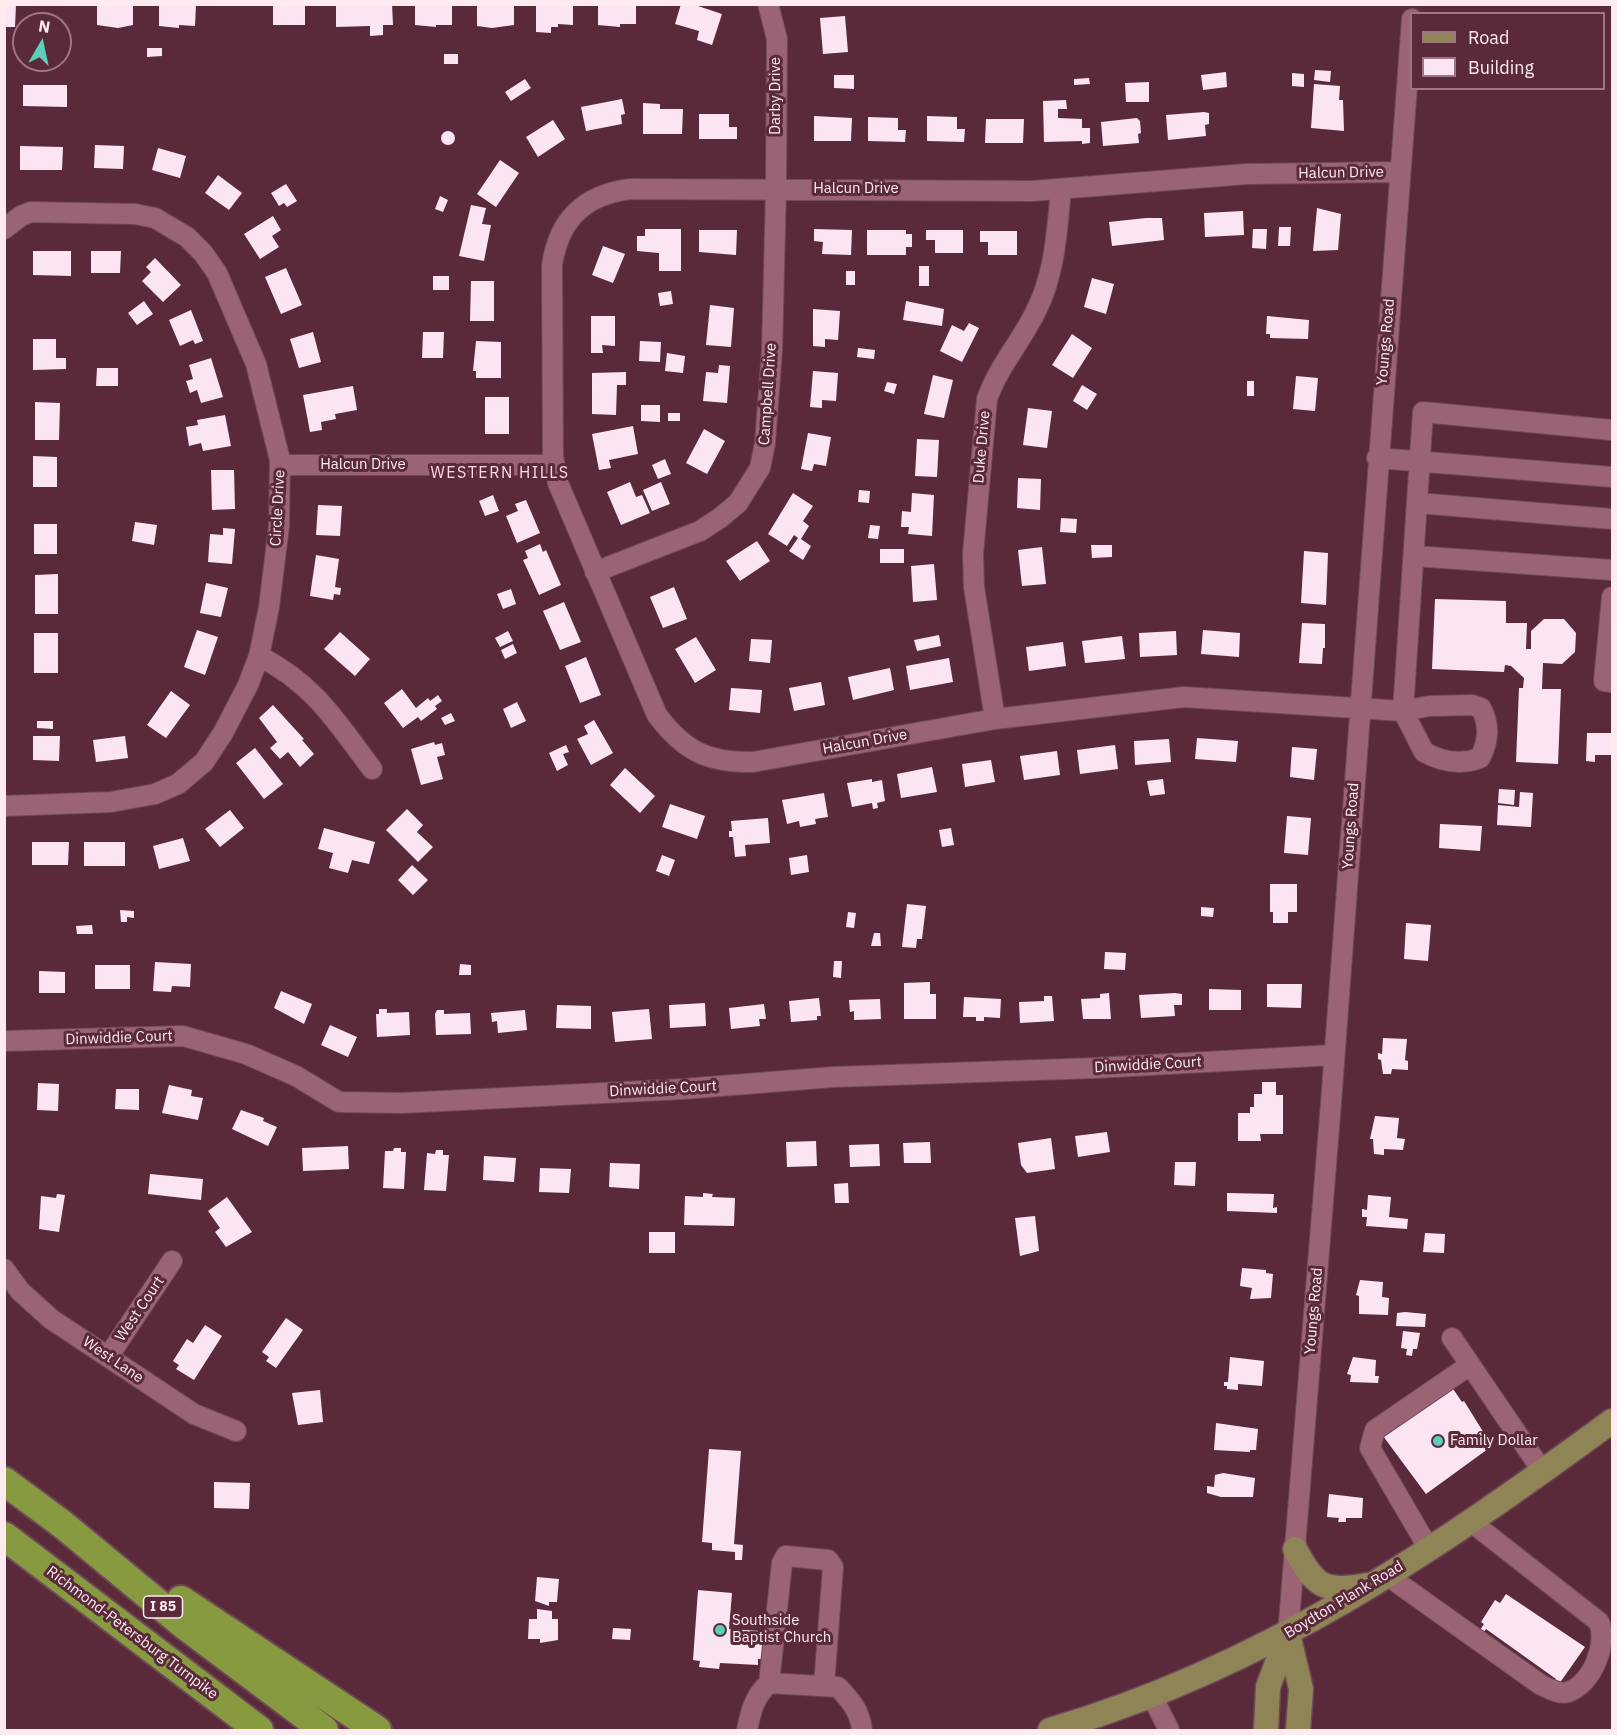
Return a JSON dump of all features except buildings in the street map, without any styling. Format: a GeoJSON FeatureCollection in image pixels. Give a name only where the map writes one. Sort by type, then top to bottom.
{"type":"FeatureCollection","features":[{"type":"Feature","properties":{"kind":"highway","name":"I 85"},"geometry":{"type":"LineString","coordinates":[[4,1481],[62,1524],[183,1624],[324,1731]]}},
{"type":"Feature","properties":{"kind":"highway"},"geometry":{"type":"LineString","coordinates":[[62,1524],[376,1731]]}},
{"type":"Feature","properties":{"kind":"highway","name":"Richmond-Petersburg Turnpike"},"geometry":{"type":"LineString","coordinates":[[4,1536],[259,1731]]}},
{"type":"Feature","properties":{"kind":"main road","name":"Boydton Plank Road"},"geometry":{"type":"LineString","coordinates":[[1058,1730],[1152,1696],[1288,1634],[1383,1580],[1543,1472],[1612,1421]]}},
{"type":"Feature","properties":{"kind":"main road"},"geometry":{"type":"LineString","coordinates":[[1295,1549],[1307,1573],[1324,1587],[1344,1589],[1383,1580]]}},
{"type":"Feature","properties":{"kind":"main road"},"geometry":{"type":"LineString","coordinates":[[1266,1731],[1268,1687],[1288,1634]]}},
{"type":"Feature","properties":{"kind":"main road"},"geometry":{"type":"LineString","coordinates":[[1288,1634],[1301,1689],[1298,1731]]}},
{"type":"Feature","properties":{"kind":"street","name":"Darby Drive"},"geometry":{"type":"LineString","coordinates":[[768,4],[777,39],[776,189]]}},
{"type":"Feature","properties":{"kind":"street","name":"Youngs Road"},"geometry":{"type":"LineString","coordinates":[[1288,1634],[1410,44]]}},
{"type":"Feature","properties":{"kind":"street","name":"Halcun Drive"},"geometry":{"type":"LineString","coordinates":[[1400,172],[1227,175],[1061,190],[630,189],[610,191],[581,207],[568,220],[559,237],[552,265],[554,465],[570,516],[657,715],[680,741],[710,758],[731,762],[753,762],[995,719],[1151,699],[1184,697],[1403,711],[1414,556]]}},
{"type":"Feature","properties":{"kind":"street","name":"Campbell Drive"},"geometry":{"type":"LineString","coordinates":[[595,572],[700,531],[738,503],[759,468],[765,443],[772,350],[776,189]]}},
{"type":"Feature","properties":{"kind":"street","name":"Duke Drive"},"geometry":{"type":"LineString","coordinates":[[995,719],[974,587],[973,554],[987,399],[993,380],[1038,309],[1048,279],[1056,241],[1061,190]]}},
{"type":"Feature","properties":{"kind":"street","name":"Circle Drive"},"geometry":{"type":"LineString","coordinates":[[4,806],[111,802],[155,794],[178,784],[204,762],[224,733],[248,685],[259,656],[266,627],[279,526],[280,465],[255,364],[217,273],[203,253],[187,237],[155,218],[135,214],[31,212],[6,224]]}},
{"type":"Feature","properties":{"kind":"street"},"geometry":{"type":"LineString","coordinates":[[1612,430],[1423,412],[1414,556],[1612,570]]}},
{"type":"Feature","properties":{"kind":"street"},"geometry":{"type":"LineString","coordinates":[[1377,458],[1612,477]]}},
{"type":"Feature","properties":{"kind":"street","name":"Halcun Drive"},"geometry":{"type":"LineString","coordinates":[[280,465],[554,465]]}},
{"type":"Feature","properties":{"kind":"street"},"geometry":{"type":"LineString","coordinates":[[1417,503],[1612,519]]}},
{"type":"Feature","properties":{"kind":"street"},"geometry":{"type":"LineString","coordinates":[[1612,597],[1604,681],[1612,682]]}},
{"type":"Feature","properties":{"kind":"street"},"geometry":{"type":"LineString","coordinates":[[259,656],[282,668],[311,691],[372,769]]}},
{"type":"Feature","properties":{"kind":"street","name":"Dinwiddie Court"},"geometry":{"type":"LineString","coordinates":[[4,1041],[183,1036],[246,1054],[296,1076],[339,1102],[402,1102],[683,1089],[833,1077],[1095,1068],[1334,1055]]}},
{"type":"Feature","properties":{"kind":"street","name":"West Court"},"geometry":{"type":"LineString","coordinates":[[108,1356],[172,1261]]}},
{"type":"Feature","properties":{"kind":"street","name":"West Lane"},"geometry":{"type":"LineString","coordinates":[[4,1269],[20,1292],[51,1319],[194,1414],[236,1431]]}},
{"type":"Feature","properties":{"kind":"street"},"geometry":{"type":"LineString","coordinates":[[1452,1338],[1543,1472]]}},
{"type":"Feature","properties":{"kind":"street"},"geometry":{"type":"LineString","coordinates":[[1429,1549],[1370,1448],[1375,1430],[1470,1365]]}},
{"type":"Feature","properties":{"kind":"street"},"geometry":{"type":"LineString","coordinates":[[1383,1580],[1541,1685],[1559,1692],[1568,1692],[1582,1684],[1593,1668],[1602,1630],[1599,1622],[1470,1521]]}},
{"type":"Feature","properties":{"kind":"street"},"geometry":{"type":"LineString","coordinates":[[747,1731],[751,1707],[760,1691],[769,1683],[782,1563],[786,1556],[828,1560],[833,1567],[825,1686]]}},
{"type":"Feature","properties":{"kind":"street"},"geometry":{"type":"LineString","coordinates":[[769,1683],[838,1688],[853,1702],[861,1719],[862,1731]]}},
{"type":"Feature","properties":{"kind":"street"},"geometry":{"type":"LineString","coordinates":[[1152,1696],[1163,1728]]}},
{"type":"Feature","properties":{"kind":"place","name":"Family Dollar"},"geometry":{"type":"Point","coordinates":[1438,1441]}},
{"type":"Feature","properties":{"kind":"place","name":"Southside Baptist Church"},"geometry":{"type":"Point","coordinates":[720,1630]}},
{"type":"Feature","properties":{"kind":"district","name":"WESTERN HILLS"},"geometry":{"type":"Point","coordinates":[500,473]}}]}
